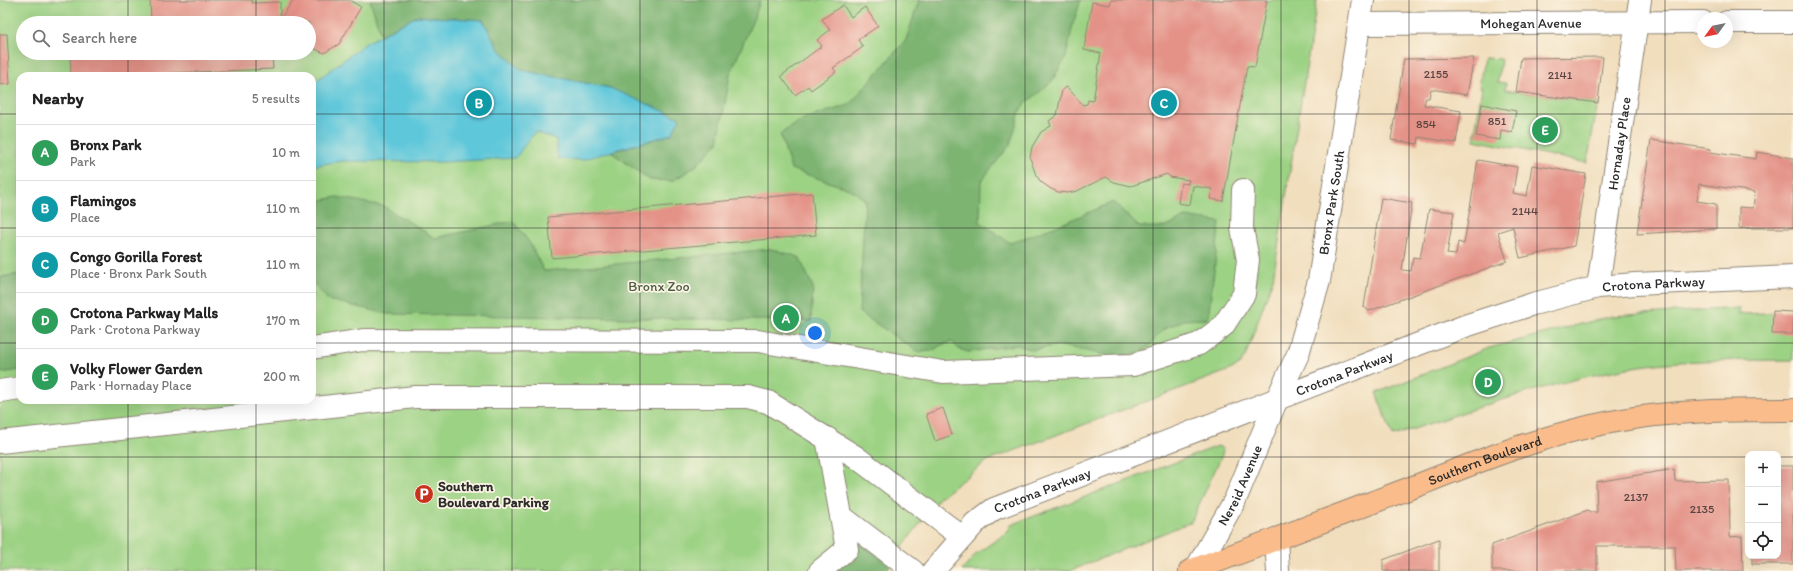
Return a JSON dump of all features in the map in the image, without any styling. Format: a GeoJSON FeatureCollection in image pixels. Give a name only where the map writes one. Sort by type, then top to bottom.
{"type":"FeatureCollection","features":[{"type":"Feature","properties":{"kind":"main road","name":"Southern Boulevard"},"geometry":{"type":"LineString","coordinates":[[1193,570],[1484,460],[1565,433],[1616,421],[1664,414],[1715,411],[1793,410]]}},
{"type":"Feature","properties":{"kind":"street","name":"Bronx Park South"},"geometry":{"type":"LineString","coordinates":[[1277,399],[1298,354],[1319,281],[1363,0]]}},
{"type":"Feature","properties":{"kind":"street","name":"Hornaday Place"},"geometry":{"type":"LineString","coordinates":[[1598,287],[1640,0]]}},
{"type":"Feature","properties":{"kind":"street","name":"Mohegan Avenue"},"geometry":{"type":"LineString","coordinates":[[1360,24],[1697,22]]}},
{"type":"Feature","properties":{"kind":"street"},"geometry":{"type":"LineString","coordinates":[[1733,22],[1793,22]]}},
{"type":"Feature","properties":{"kind":"street"},"geometry":{"type":"LineString","coordinates":[[316,347],[364,340],[758,341],[943,372],[1133,365],[1199,344],[1223,326],[1244,294],[1248,260],[1242,228],[1243,190]]}},
{"type":"Feature","properties":{"kind":"street","name":"Crotona Parkway"},"geometry":{"type":"LineString","coordinates":[[933,571],[975,523],[994,509],[1465,326],[1533,304],[1598,287],[1793,277]]}},
{"type":"Feature","properties":{"kind":"street"},"geometry":{"type":"LineString","coordinates":[[0,391],[16,389]]}},
{"type":"Feature","properties":{"kind":"street"},"geometry":{"type":"LineString","coordinates":[[0,442],[415,397],[748,397],[768,402],[856,456],[962,537]]}},
{"type":"Feature","properties":{"kind":"street","name":"Nereid Avenue"},"geometry":{"type":"LineString","coordinates":[[1193,570],[1235,500],[1277,399]]}},
{"type":"Feature","properties":{"kind":"street"},"geometry":{"type":"LineString","coordinates":[[820,571],[847,548],[827,438]]}},
{"type":"Feature","properties":{"kind":"street"},"geometry":{"type":"LineString","coordinates":[[841,516],[914,571]]}},
{"type":"Feature","properties":{"kind":"street"},"geometry":{"type":"LineString","coordinates":[[1276,539],[1278,571]]}},
{"type":"Feature","properties":{"kind":"green space","name":"Bronx Zoo"},"geometry":{"type":"Polygon","coordinates":[[[0,0],[1317,0],[1273,279],[1245,357],[1239,365],[1230,370],[987,461],[939,498],[900,550],[887,571],[0,571],[0,0]]]}},
{"type":"Feature","properties":{"kind":"green space"},"geometry":{"type":"Polygon","coordinates":[[[370,0],[760,0],[730,75],[718,142],[697,165],[673,181],[650,180],[611,152],[672,134],[610,88],[521,70],[498,48],[483,20],[417,16],[381,35],[370,0]]]}},
{"type":"Feature","properties":{"kind":"green space"},"geometry":{"type":"Polygon","coordinates":[[[919,0],[1081,0],[1073,24],[1066,57],[1052,81],[1021,108],[1010,145],[981,181],[980,222],[1010,243],[1057,226],[1113,202],[1139,227],[1167,227],[1185,217],[1220,222],[1208,319],[1184,320],[1164,329],[1147,348],[1139,353],[1121,356],[1101,354],[1058,345],[1034,350],[1017,345],[968,352],[959,349],[952,342],[941,345],[932,351],[918,352],[859,312],[865,200],[852,190],[791,169],[780,134],[803,119],[849,105],[906,40],[919,0]]]}},
{"type":"Feature","properties":{"kind":"green space"},"geometry":{"type":"Polygon","coordinates":[[[1484,58],[1501,59],[1498,82],[1506,83],[1505,90],[1598,103],[1587,163],[1474,140],[1482,87],[1479,87],[1484,58]]]}},
{"type":"Feature","properties":{"kind":"green space"},"geometry":{"type":"Polygon","coordinates":[[[337,197],[383,206],[435,238],[513,221],[529,242],[544,271],[771,249],[799,257],[813,287],[811,321],[388,314],[328,300],[316,286],[316,201],[337,197]]]}},
{"type":"Feature","properties":{"kind":"green space"},"geometry":{"type":"Polygon","coordinates":[[[16,275],[16,371],[0,373],[0,277],[16,275]]]}},
{"type":"Feature","properties":{"kind":"green space"},"geometry":{"type":"Polygon","coordinates":[[[1739,308],[1739,314],[1793,312],[1793,360],[1683,362],[1639,366],[1617,370],[1532,391],[1393,436],[1376,393],[1489,348],[1612,316],[1739,308]]]}},
{"type":"Feature","properties":{"kind":"green space"},"geometry":{"type":"Polygon","coordinates":[[[1218,446],[1223,449],[1222,455],[1191,522],[1070,571],[962,571],[977,553],[1008,532],[1011,525],[1218,446]]]}},
{"type":"Feature","properties":{"kind":"green space"},"geometry":{"type":"Polygon","coordinates":[[[861,544],[890,566],[887,571],[834,571],[861,544]]]}},
{"type":"Feature","properties":{"kind":"water"},"geometry":{"type":"Polygon","coordinates":[[[417,16],[483,20],[498,48],[521,70],[610,88],[680,118],[672,134],[581,160],[558,159],[556,139],[535,132],[515,158],[443,162],[342,161],[316,165],[316,81],[366,43],[417,16]]]}},
{"type":"Feature","properties":{"kind":"building"},"geometry":{"type":"Polygon","coordinates":[[[150,0],[252,0],[252,3],[280,2],[280,16],[151,16],[150,0]]]}},
{"type":"Feature","properties":{"kind":"building"},"geometry":{"type":"Polygon","coordinates":[[[293,0],[349,0],[361,7],[339,44],[324,53],[316,49],[316,16],[283,16],[293,0]]]}},
{"type":"Feature","properties":{"kind":"building"},"geometry":{"type":"Polygon","coordinates":[[[1111,0],[1267,0],[1255,67],[1247,66],[1223,201],[1210,199],[1212,189],[1193,186],[1190,205],[1178,203],[1181,183],[1188,184],[1189,180],[1170,177],[1167,174],[1131,186],[1114,182],[1106,177],[1077,191],[1068,193],[1058,192],[1051,189],[1041,182],[1036,175],[1030,158],[1032,147],[1041,132],[1051,126],[1049,121],[1057,115],[1062,90],[1067,87],[1083,105],[1087,104],[1088,100],[1093,101],[1101,53],[1084,50],[1092,2],[1110,5],[1111,0]]]}},
{"type":"Feature","properties":{"kind":"building"},"geometry":{"type":"Polygon","coordinates":[[[843,5],[851,17],[865,7],[878,26],[858,40],[863,47],[833,68],[836,72],[811,90],[808,86],[795,95],[781,76],[822,46],[817,40],[830,30],[822,19],[843,5]]]}},
{"type":"Feature","properties":{"kind":"building"},"geometry":{"type":"Polygon","coordinates":[[[0,34],[7,34],[10,84],[0,85],[0,34]]]}},
{"type":"Feature","properties":{"kind":"building"},"geometry":{"type":"Polygon","coordinates":[[[1603,57],[1598,103],[1516,92],[1521,58],[1603,57]]]}},
{"type":"Feature","properties":{"kind":"building"},"geometry":{"type":"Polygon","coordinates":[[[1474,58],[1467,95],[1431,89],[1429,98],[1426,98],[1424,105],[1461,111],[1456,143],[1419,137],[1418,144],[1391,140],[1404,59],[1474,58]]]}},
{"type":"Feature","properties":{"kind":"building"},"geometry":{"type":"Polygon","coordinates":[[[70,60],[272,60],[273,69],[196,72],[71,72],[70,60]]]}},
{"type":"Feature","properties":{"kind":"building"},"geometry":{"type":"Polygon","coordinates":[[[1482,104],[1516,111],[1512,132],[1501,130],[1500,140],[1476,136],[1482,104]]]}},
{"type":"Feature","properties":{"kind":"building"},"geometry":{"type":"Polygon","coordinates":[[[1651,140],[1711,149],[1710,152],[1756,159],[1757,152],[1793,158],[1793,228],[1739,228],[1739,207],[1753,208],[1755,192],[1699,184],[1697,201],[1716,204],[1716,229],[1637,234],[1651,140]]]}},
{"type":"Feature","properties":{"kind":"building"},"geometry":{"type":"Polygon","coordinates":[[[1478,160],[1517,167],[1513,193],[1527,196],[1532,165],[1586,174],[1574,246],[1520,258],[1513,227],[1498,232],[1507,261],[1369,311],[1364,307],[1381,198],[1412,203],[1402,270],[1411,271],[1413,257],[1420,258],[1429,209],[1454,212],[1447,254],[1456,255],[1458,242],[1464,244],[1478,160]]]}},
{"type":"Feature","properties":{"kind":"building"},"geometry":{"type":"Polygon","coordinates":[[[812,193],[816,235],[552,258],[548,217],[812,193]]]}},
{"type":"Feature","properties":{"kind":"building"},"geometry":{"type":"Polygon","coordinates":[[[1773,311],[1793,312],[1793,334],[1772,334],[1773,311]]]}},
{"type":"Feature","properties":{"kind":"building"},"geometry":{"type":"Polygon","coordinates":[[[943,408],[952,435],[935,441],[926,414],[943,408]]]}},
{"type":"Feature","properties":{"kind":"building"},"geometry":{"type":"Polygon","coordinates":[[[1781,466],[1793,466],[1793,564],[1752,564],[1752,559],[1781,559],[1781,466]]]}},
{"type":"Feature","properties":{"kind":"building"},"geometry":{"type":"Polygon","coordinates":[[[1674,469],[1675,481],[1729,480],[1730,537],[1742,536],[1743,571],[1676,571],[1675,546],[1597,546],[1597,571],[1492,571],[1492,545],[1588,510],[1590,512],[1597,512],[1596,482],[1674,469]]]}},
{"type":"Feature","properties":{"kind":"building"},"geometry":{"type":"Polygon","coordinates":[[[1439,539],[1439,571],[1383,571],[1383,560],[1439,539]]]}},
{"type":"Feature","properties":{"kind":"place","name":"Flamingos"},"geometry":{"type":"Point","coordinates":[479,103]}},
{"type":"Feature","properties":{"kind":"place","name":"Congo Gorilla Forest"},"geometry":{"type":"Point","coordinates":[1164,103]}},
{"type":"Feature","properties":{"kind":"place","name":"Volky Flower Garden"},"geometry":{"type":"Point","coordinates":[1545,130]}},
{"type":"Feature","properties":{"kind":"place","name":"Bronx Park"},"geometry":{"type":"Point","coordinates":[786,318]}},
{"type":"Feature","properties":{"kind":"place","name":"Crotona Parkway Malls"},"geometry":{"type":"Point","coordinates":[1488,382]}},
{"type":"Feature","properties":{"kind":"place","name":"Southern Boulevard Parking"},"geometry":{"type":"Point","coordinates":[424,494]}}]}
